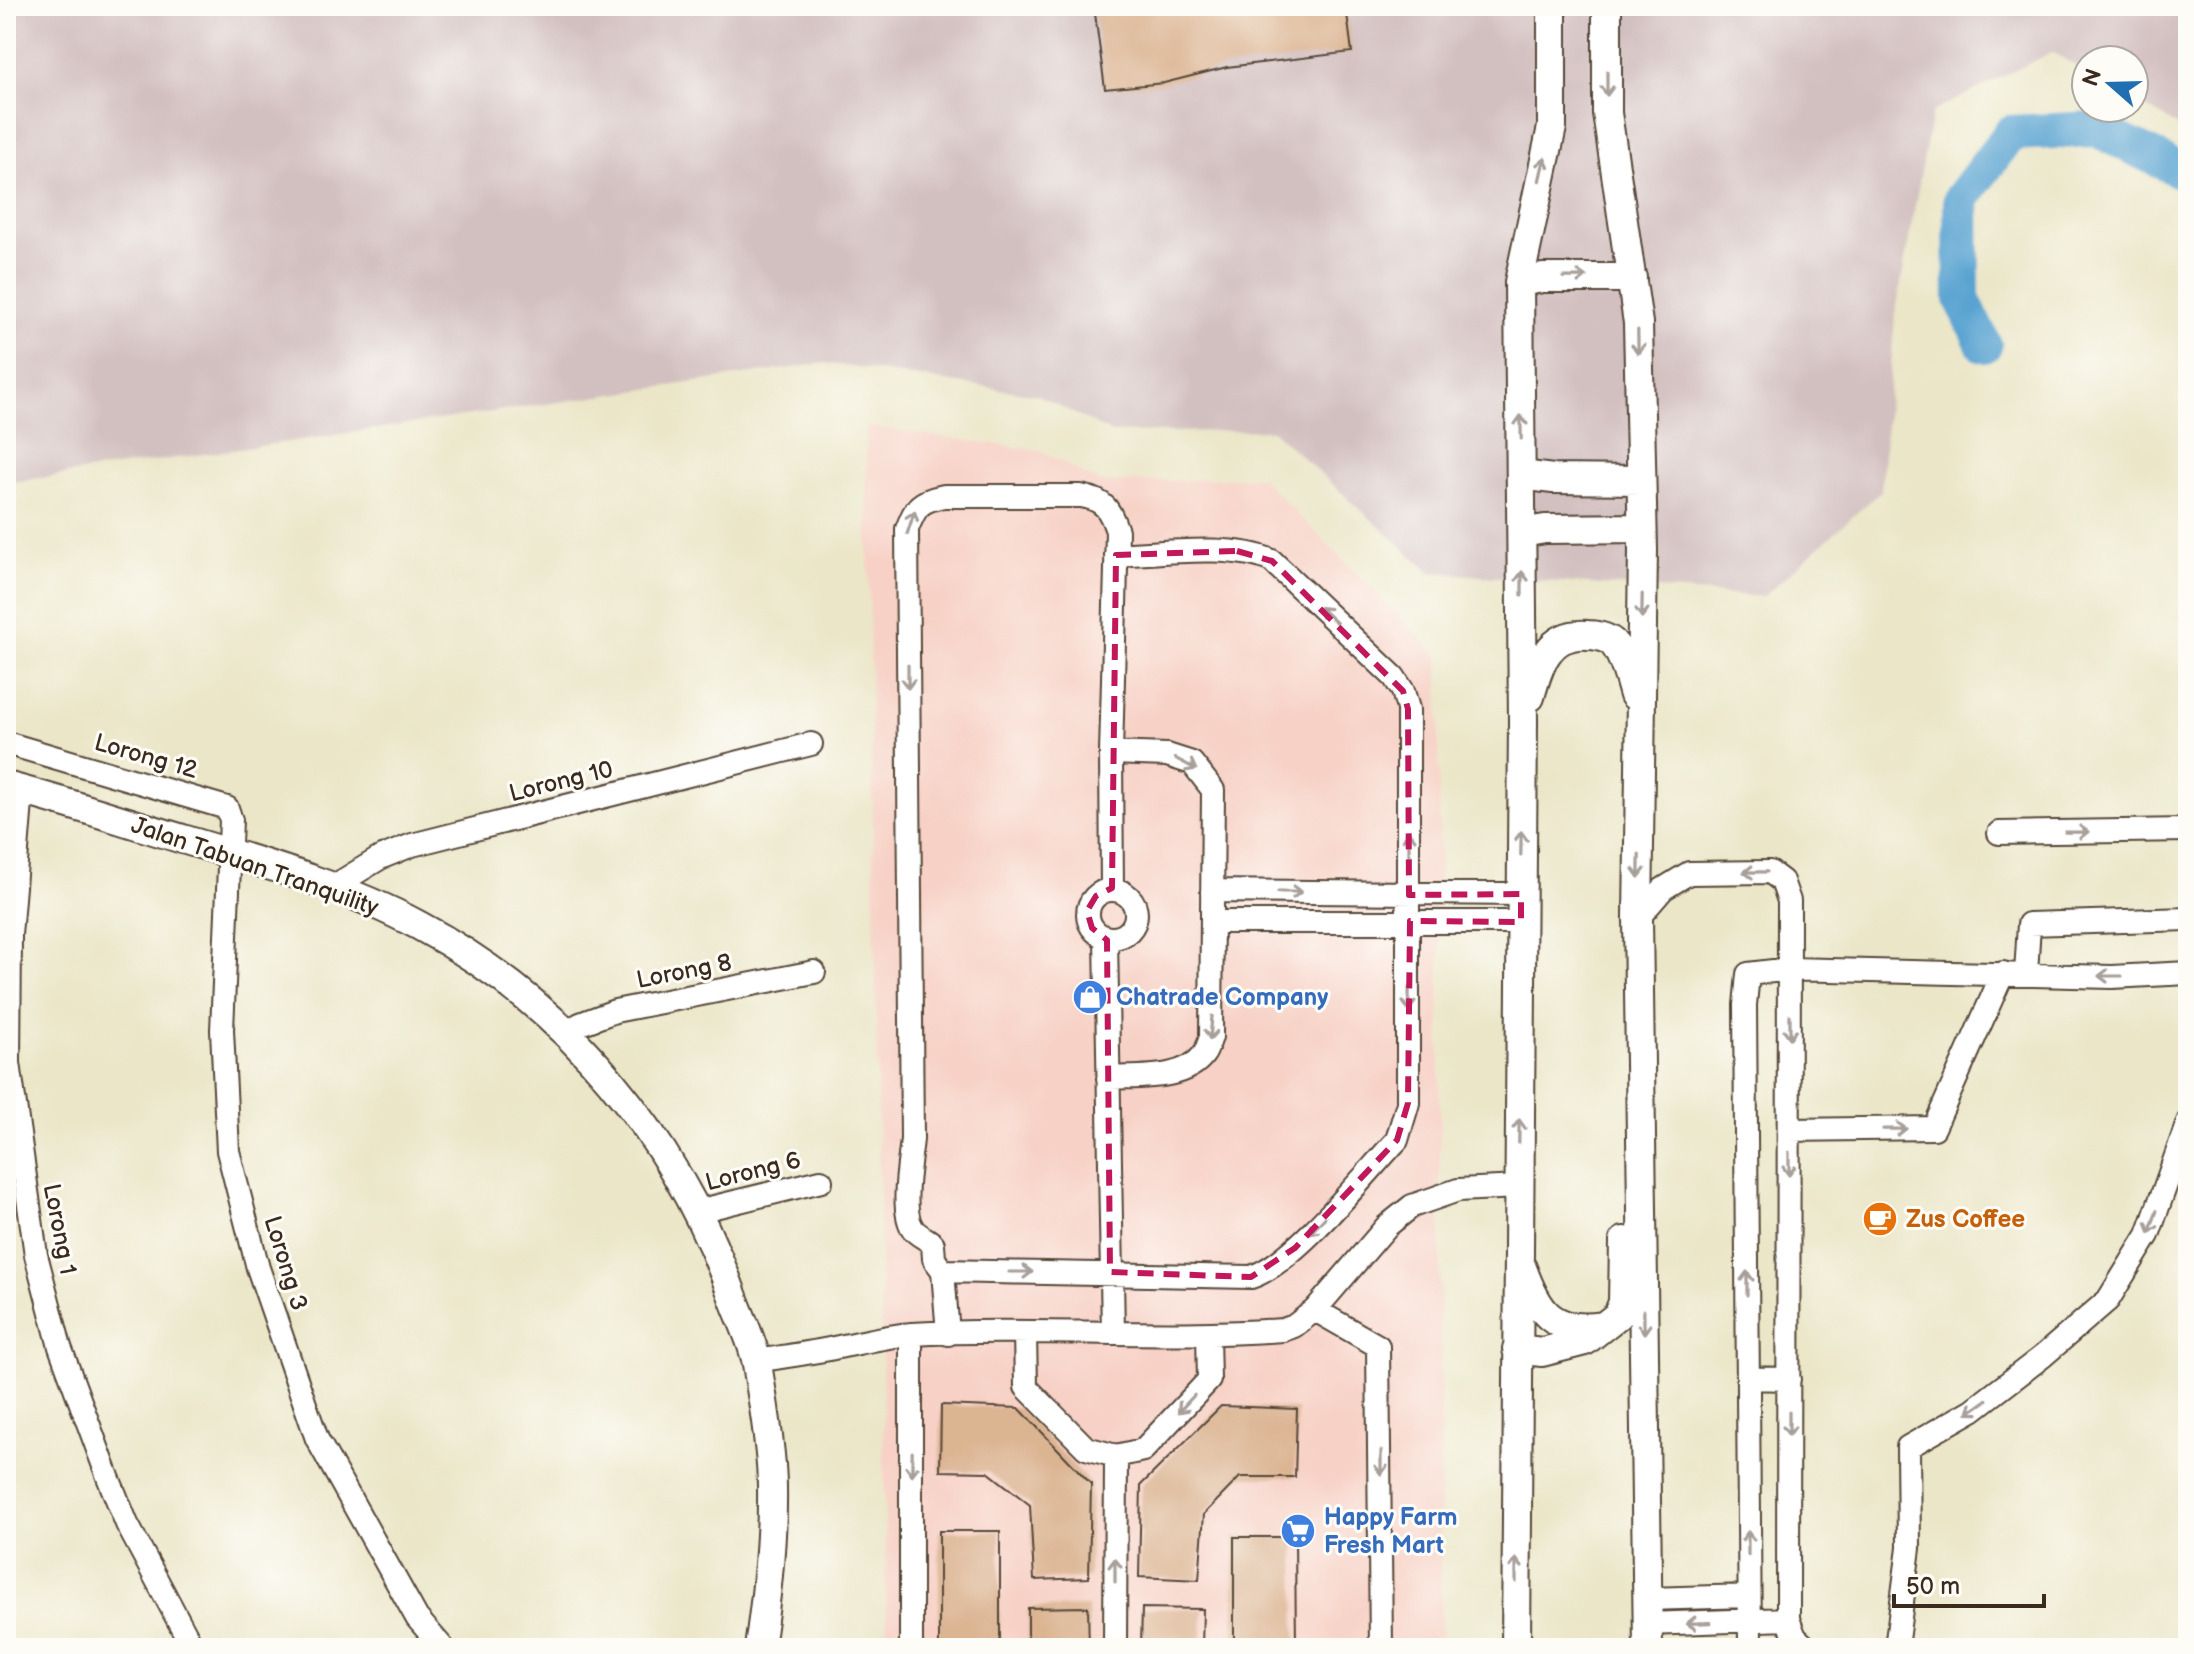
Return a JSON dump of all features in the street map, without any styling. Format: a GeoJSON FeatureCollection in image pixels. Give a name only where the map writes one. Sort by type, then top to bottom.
{"type":"FeatureCollection","features":[{"type":"Feature","properties":{"kind":"street"},"geometry":{"type":"LineString","coordinates":[[1516,1648],[1523,721],[1519,282],[1552,127],[1552,6]]}},
{"type":"Feature","properties":{"kind":"street"},"geometry":{"type":"LineString","coordinates":[[1607,6],[1607,113],[1638,323],[1642,528],[1638,918],[1648,1624]]}},
{"type":"Feature","properties":{"kind":"street"},"geometry":{"type":"LineString","coordinates":[[1519,282],[1543,278],[1632,278]]}},
{"type":"Feature","properties":{"kind":"street"},"geometry":{"type":"LineString","coordinates":[[1521,475],[1553,479],[1641,480]]}},
{"type":"Feature","properties":{"kind":"street"},"geometry":{"type":"LineString","coordinates":[[948,1334],[943,1271],[934,1259],[933,1244],[913,1230],[908,1219],[912,1139],[907,529],[915,508],[926,500],[944,496],[1081,496],[1098,499],[1110,510],[1117,531],[1111,753],[1112,889]]}},
{"type":"Feature","properties":{"kind":"street"},"geometry":{"type":"LineString","coordinates":[[1522,533],[1545,529],[1642,528]]}},
{"type":"Feature","properties":{"kind":"street"},"geometry":{"type":"LineString","coordinates":[[943,1271],[1251,1277],[1264,1273],[1295,1248],[1397,1140],[1408,1103],[1408,709],[1403,691],[1394,677],[1272,561],[1237,551],[1116,555]]}},
{"type":"Feature","properties":{"kind":"street"},"geometry":{"type":"LineString","coordinates":[[1523,721],[1535,679],[1552,644],[1580,634],[1595,635],[1611,642],[1626,668],[1641,718]]}},
{"type":"Feature","properties":{"kind":"street","name":"Lorong 12"},"geometry":{"type":"LineString","coordinates":[[6,743],[227,808],[231,820],[229,853]]}},
{"type":"Feature","properties":{"kind":"street","name":"Lorong 10"},"geometry":{"type":"LineString","coordinates":[[331,888],[380,858],[412,845],[811,744]]}},
{"type":"Feature","properties":{"kind":"street"},"geometry":{"type":"LineString","coordinates":[[1108,1078],[1158,1075],[1188,1069],[1205,1054],[1211,1037],[1214,922],[1213,790],[1192,763],[1167,755],[1111,753]]}},
{"type":"Feature","properties":{"kind":"street","name":"Jalan Tabuan Tranquility"},"geometry":{"type":"LineString","coordinates":[[14,788],[229,853],[331,888],[416,924],[511,983],[567,1032],[640,1117],[698,1211],[721,1263],[756,1361],[773,1484],[769,1581],[759,1648]]}},
{"type":"Feature","properties":{"kind":"street","name":"Lorong 1"},"geometry":{"type":"LineString","coordinates":[[14,788],[9,1063],[36,1255],[60,1347],[113,1489],[127,1524],[193,1648]]}},
{"type":"Feature","properties":{"kind":"street"},"geometry":{"type":"LineString","coordinates":[[1999,833],[2188,830]]}},
{"type":"Feature","properties":{"kind":"street","name":"Lorong 3"},"geometry":{"type":"LineString","coordinates":[[229,853],[222,1030],[228,1151],[258,1268],[317,1439],[417,1618],[443,1648]]}},
{"type":"Feature","properties":{"kind":"street"},"geometry":{"type":"LineString","coordinates":[[1638,918],[1663,889],[1689,873],[1770,872],[1782,881],[1789,901],[1788,1619],[1795,1637],[1807,1648]]}},
{"type":"Feature","properties":{"kind":"street"},"geometry":{"type":"LineString","coordinates":[[1112,889],[1132,900],[1136,916],[1132,927],[1123,935],[1106,938],[1092,928],[1087,911],[1096,896],[1112,889]]}},
{"type":"Feature","properties":{"kind":"street"},"geometry":{"type":"LineString","coordinates":[[1212,891],[1409,895],[1521,908]]}},
{"type":"Feature","properties":{"kind":"street"},"geometry":{"type":"LineString","coordinates":[[1214,922],[1410,921],[1521,908]]}},
{"type":"Feature","properties":{"kind":"street"},"geometry":{"type":"LineString","coordinates":[[1789,1130],[1934,1128],[2015,973],[2029,924],[2188,919]]}},
{"type":"Feature","properties":{"kind":"street"},"geometry":{"type":"LineString","coordinates":[[1106,938],[1113,1333]]}},
{"type":"Feature","properties":{"kind":"street"},"geometry":{"type":"LineString","coordinates":[[1750,1648],[1747,977],[1751,973],[1790,969],[2112,977],[2188,973]]}},
{"type":"Feature","properties":{"kind":"street","name":"Lorong 8"},"geometry":{"type":"LineString","coordinates":[[567,1032],[615,1011],[814,972]]}},
{"type":"Feature","properties":{"kind":"street"},"geometry":{"type":"LineString","coordinates":[[1517,1349],[1542,1352],[1585,1341],[1618,1315],[1623,1302],[1626,1077],[1628,1060],[1639,1031]]}},
{"type":"Feature","properties":{"kind":"street"},"geometry":{"type":"LineString","coordinates":[[1896,1648],[1909,1548],[1908,1447],[1973,1410],[2108,1300],[2148,1235],[2188,1122]]}},
{"type":"Feature","properties":{"kind":"street","name":"Lorong 6"},"geometry":{"type":"LineString","coordinates":[[698,1211],[821,1181]]}},
{"type":"Feature","properties":{"kind":"street"},"geometry":{"type":"LineString","coordinates":[[756,1361],[911,1334],[1208,1335],[1283,1330],[1294,1326],[1315,1310],[1387,1226],[1412,1206],[1458,1190],[1519,1187]]}},
{"type":"Feature","properties":{"kind":"street"},"geometry":{"type":"LineString","coordinates":[[1518,1256],[1533,1298],[1542,1312],[1554,1321],[1573,1328],[1604,1326]]}},
{"type":"Feature","properties":{"kind":"street"},"geometry":{"type":"LineString","coordinates":[[1315,1310],[1378,1346],[1381,1648]]}},
{"type":"Feature","properties":{"kind":"street"},"geometry":{"type":"LineString","coordinates":[[1025,1332],[1026,1387],[1086,1448],[1116,1456],[1143,1450],[1209,1380],[1208,1335]]}},
{"type":"Feature","properties":{"kind":"street"},"geometry":{"type":"LineString","coordinates":[[911,1334],[911,1648]]}},
{"type":"Feature","properties":{"kind":"street"},"geometry":{"type":"LineString","coordinates":[[1748,1378],[1789,1379]]}},
{"type":"Feature","properties":{"kind":"street"},"geometry":{"type":"LineString","coordinates":[[1115,1648],[1116,1456]]}},
{"type":"Feature","properties":{"kind":"street"},"geometry":{"type":"LineString","coordinates":[[1648,1624],[1748,1596]]}},
{"type":"Feature","properties":{"kind":"street"},"geometry":{"type":"LineString","coordinates":[[1648,1624],[1788,1619]]}},
{"type":"Feature","properties":{"kind":"highlighted area"},"geometry":{"type":"Polygon","coordinates":[[[1237,551],[1272,561],[1403,691],[1408,709],[1409,895],[1521,894],[1521,922],[1410,921],[1408,1103],[1397,1140],[1295,1248],[1251,1277],[1110,1272],[1107,940],[1092,928],[1087,911],[1096,896],[1112,888],[1116,555],[1237,551]]]}},
{"type":"Feature","properties":{"kind":"shaded area"},"geometry":{"type":"Polygon","coordinates":[[[6,6],[2188,6],[2188,132],[2150,109],[2150,44],[2070,44],[2070,63],[2052,52],[1932,112],[1895,316],[1881,491],[1763,597],[1430,572],[1272,430],[1112,433],[1038,395],[826,363],[6,483],[6,6]]]}},
{"type":"Feature","properties":{"kind":"shaded area"},"geometry":{"type":"Polygon","coordinates":[[[866,427],[1039,450],[1101,483],[1261,477],[1439,657],[1441,1648],[887,1648],[866,427]]]}},
{"type":"Feature","properties":{"kind":"building"},"geometry":{"type":"Polygon","coordinates":[[[1094,6],[1346,6],[1352,52],[1227,67],[1164,83],[1105,89],[1094,6]]]}},
{"type":"Feature","properties":{"kind":"building"},"geometry":{"type":"Polygon","coordinates":[[[941,1405],[1019,1408],[1091,1484],[1089,1578],[1034,1580],[1030,1505],[988,1472],[940,1471],[941,1405]]]}},
{"type":"Feature","properties":{"kind":"building"},"geometry":{"type":"Polygon","coordinates":[[[1221,1406],[1297,1409],[1295,1477],[1240,1477],[1204,1514],[1199,1580],[1139,1577],[1141,1485],[1221,1406]]]}},
{"type":"Feature","properties":{"kind":"building"},"geometry":{"type":"Polygon","coordinates":[[[939,1531],[1000,1531],[1000,1648],[939,1648],[939,1531]]]}},
{"type":"Feature","properties":{"kind":"building"},"geometry":{"type":"Polygon","coordinates":[[[1234,1537],[1295,1537],[1296,1648],[1234,1648],[1234,1537]]]}},
{"type":"Feature","properties":{"kind":"building"},"geometry":{"type":"Polygon","coordinates":[[[1088,1607],[1089,1648],[1028,1648],[1028,1608],[1088,1607]]]}},
{"type":"Feature","properties":{"kind":"building"},"geometry":{"type":"Polygon","coordinates":[[[1142,1608],[1203,1609],[1202,1648],[1141,1648],[1142,1608]]]}},
{"type":"Feature","properties":{"kind":"waterway"},"geometry":{"type":"LineString","coordinates":[[1984,345],[1962,299],[1961,199],[2011,133],[2096,129],[2188,174]]}},
{"type":"Feature","properties":{"kind":"place","name":"Chatrade Company"},"geometry":{"type":"Point","coordinates":[1090,997]}},
{"type":"Feature","properties":{"kind":"place","name":"Zus Coffee"},"geometry":{"type":"Point","coordinates":[1880,1219]}},
{"type":"Feature","properties":{"kind":"place","name":"Happy Farm Fresh Mart"},"geometry":{"type":"Point","coordinates":[1298,1531]}}]}
